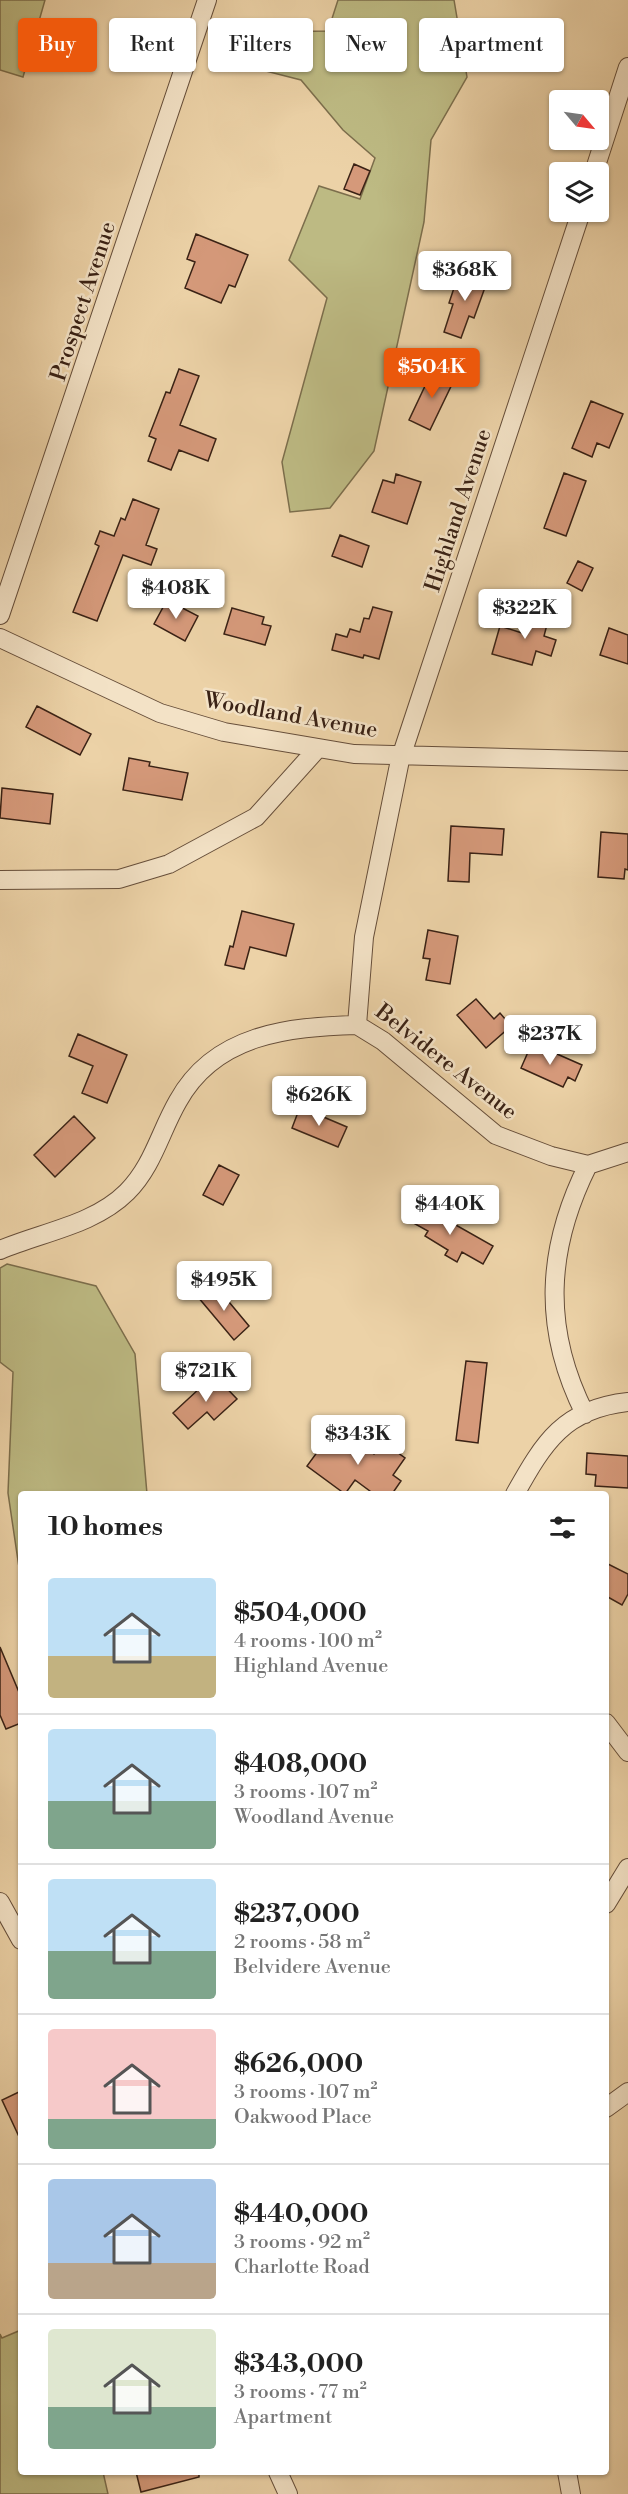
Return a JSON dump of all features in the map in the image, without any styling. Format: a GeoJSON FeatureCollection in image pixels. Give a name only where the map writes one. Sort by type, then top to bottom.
{"type":"FeatureCollection","features":[{"type":"Feature","properties":{"kind":"street","name":"Prospect Avenue"},"geometry":{"type":"LineString","coordinates":[[0,615],[207,0]]}},
{"type":"Feature","properties":{"kind":"street"},"geometry":{"type":"LineString","coordinates":[[599,162],[621,115],[628,67]]}},
{"type":"Feature","properties":{"kind":"street","name":"Highland Avenue"},"geometry":{"type":"LineString","coordinates":[[402,755],[578,222]]}},
{"type":"Feature","properties":{"kind":"street","name":"Woodland Avenue"},"geometry":{"type":"LineString","coordinates":[[0,638],[160,713],[224,732],[354,754],[628,761]]}},
{"type":"Feature","properties":{"kind":"street"},"geometry":{"type":"LineString","coordinates":[[0,880],[119,879],[169,864],[256,817],[318,748]]}},
{"type":"Feature","properties":{"kind":"street","name":"Belvidere Avenue"},"geometry":{"type":"LineString","coordinates":[[402,755],[364,938],[357,1025],[383,1041],[496,1135],[551,1156],[588,1165]]}},
{"type":"Feature","properties":{"kind":"street"},"geometry":{"type":"LineString","coordinates":[[0,1250],[99,1215],[127,1192],[148,1167],[178,1100],[201,1068],[223,1051],[256,1039],[307,1027],[357,1025]]}},
{"type":"Feature","properties":{"kind":"street"},"geometry":{"type":"LineString","coordinates":[[585,1414],[566,1371],[559,1346],[554,1293],[555,1267],[566,1215],[588,1165],[628,1152]]}},
{"type":"Feature","properties":{"kind":"street"},"geometry":{"type":"LineString","coordinates":[[517,1491],[550,1436],[573,1418],[628,1402]]}},
{"type":"Feature","properties":{"kind":"street"},"geometry":{"type":"LineString","coordinates":[[609,1727],[628,1752]]}},
{"type":"Feature","properties":{"kind":"street"},"geometry":{"type":"LineString","coordinates":[[609,1899],[628,1868]]}},
{"type":"Feature","properties":{"kind":"street"},"geometry":{"type":"LineString","coordinates":[[0,1902],[18,1935]]}},
{"type":"Feature","properties":{"kind":"street"},"geometry":{"type":"LineString","coordinates":[[609,2106],[628,2092]]}},
{"type":"Feature","properties":{"kind":"street"},"geometry":{"type":"LineString","coordinates":[[279,2475],[288,2494]]}},
{"type":"Feature","properties":{"kind":"street"},"geometry":{"type":"LineString","coordinates":[[568,2475],[571,2494]]}},
{"type":"Feature","properties":{"kind":"shaded area"},"geometry":{"type":"Polygon","coordinates":[[[0,0],[45,0],[40,18],[18,18],[18,72],[24,72],[23,77],[0,70],[0,0]]]}},
{"type":"Feature","properties":{"kind":"shaded area"},"geometry":{"type":"Polygon","coordinates":[[[338,0],[454,0],[457,18],[419,18],[419,72],[466,72],[467,77],[431,140],[424,222],[374,451],[330,508],[290,512],[282,462],[327,298],[289,260],[319,186],[360,199],[375,158],[343,130],[301,80],[270,72],[313,72],[313,31],[325,31],[325,72],[407,72],[407,18],[332,18],[338,0]]]}},
{"type":"Feature","properties":{"kind":"shaded area"},"geometry":{"type":"Polygon","coordinates":[[[7,1264],[96,1286],[135,1354],[147,1491],[18,1491],[18,1561],[8,1493],[13,1372],[0,1362],[0,1268],[7,1264]]]}},
{"type":"Feature","properties":{"kind":"shaded area"},"geometry":{"type":"Polygon","coordinates":[[[18,2331],[18,2475],[104,2475],[108,2494],[0,2494],[0,2334],[2,2338],[18,2331]]]}},
{"type":"Feature","properties":{"kind":"building"},"geometry":{"type":"Polygon","coordinates":[[[354,164],[370,171],[360,195],[344,189],[354,164]]]}},
{"type":"Feature","properties":{"kind":"building"},"geometry":{"type":"Polygon","coordinates":[[[196,234],[248,255],[235,287],[229,285],[221,303],[185,288],[195,262],[187,259],[196,234]]]}},
{"type":"Feature","properties":{"kind":"building"},"geometry":{"type":"Polygon","coordinates":[[[460,270],[488,279],[474,318],[469,316],[461,338],[444,332],[453,304],[449,303],[460,270]]]}},
{"type":"Feature","properties":{"kind":"building"},"geometry":{"type":"Polygon","coordinates":[[[434,367],[455,378],[430,430],[409,420],[434,367]]]}},
{"type":"Feature","properties":{"kind":"building"},"geometry":{"type":"Polygon","coordinates":[[[179,369],[199,376],[180,425],[216,439],[208,461],[179,450],[171,470],[148,461],[156,439],[149,436],[166,392],[170,393],[179,369]]]}},
{"type":"Feature","properties":{"kind":"building"},"geometry":{"type":"Polygon","coordinates":[[[591,401],[623,414],[609,448],[597,443],[592,457],[572,448],[591,401]]]}},
{"type":"Feature","properties":{"kind":"building"},"geometry":{"type":"Polygon","coordinates":[[[564,473],[586,481],[566,536],[544,528],[564,473]]]}},
{"type":"Feature","properties":{"kind":"building"},"geometry":{"type":"Polygon","coordinates":[[[396,474],[421,482],[407,524],[372,512],[383,480],[394,483],[396,474]]]}},
{"type":"Feature","properties":{"kind":"building"},"geometry":{"type":"Polygon","coordinates":[[[133,499],[159,509],[146,545],[157,549],[151,565],[123,555],[97,621],[73,612],[99,546],[95,544],[100,531],[114,536],[121,518],[125,520],[133,499]]]}},
{"type":"Feature","properties":{"kind":"building"},"geometry":{"type":"Polygon","coordinates":[[[340,535],[369,546],[362,567],[332,556],[340,535]]]}},
{"type":"Feature","properties":{"kind":"building"},"geometry":{"type":"Polygon","coordinates":[[[578,561],[593,568],[582,591],[567,583],[578,561]]]}},
{"type":"Feature","properties":{"kind":"building"},"geometry":{"type":"Polygon","coordinates":[[[167,600],[198,616],[185,641],[154,624],[167,600]]]}},
{"type":"Feature","properties":{"kind":"building"},"geometry":{"type":"Polygon","coordinates":[[[373,607],[392,612],[379,659],[364,655],[363,658],[332,650],[336,634],[347,637],[350,629],[360,632],[364,618],[369,619],[373,607]]]}},
{"type":"Feature","properties":{"kind":"building"},"geometry":{"type":"Polygon","coordinates":[[[232,608],[264,617],[262,624],[271,626],[265,645],[224,634],[232,608]]]}},
{"type":"Feature","properties":{"kind":"building"},"geometry":{"type":"Polygon","coordinates":[[[529,610],[549,617],[544,636],[556,640],[551,656],[536,651],[532,665],[492,654],[500,626],[522,633],[529,610]]]}},
{"type":"Feature","properties":{"kind":"building"},"geometry":{"type":"Polygon","coordinates":[[[609,628],[628,635],[628,664],[600,655],[609,628]]]}},
{"type":"Feature","properties":{"kind":"building"},"geometry":{"type":"Polygon","coordinates":[[[37,706],[91,734],[80,755],[26,727],[37,706]]]}},
{"type":"Feature","properties":{"kind":"building"},"geometry":{"type":"Polygon","coordinates":[[[129,758],[150,762],[149,766],[188,773],[182,800],[123,790],[129,758]]]}},
{"type":"Feature","properties":{"kind":"building"},"geometry":{"type":"Polygon","coordinates":[[[2,788],[53,794],[50,824],[0,818],[2,788]]]}},
{"type":"Feature","properties":{"kind":"building"},"geometry":{"type":"Polygon","coordinates":[[[451,826],[504,829],[502,855],[470,853],[469,882],[448,881],[451,826]]]}},
{"type":"Feature","properties":{"kind":"building"},"geometry":{"type":"Polygon","coordinates":[[[601,832],[628,834],[628,870],[625,869],[624,879],[598,877],[601,832]]]}},
{"type":"Feature","properties":{"kind":"building"},"geometry":{"type":"Polygon","coordinates":[[[242,911],[294,924],[286,956],[250,947],[244,969],[225,965],[230,946],[233,947],[242,911]]]}},
{"type":"Feature","properties":{"kind":"building"},"geometry":{"type":"Polygon","coordinates":[[[428,930],[458,936],[450,984],[426,980],[430,959],[423,958],[428,930]]]}},
{"type":"Feature","properties":{"kind":"building"},"geometry":{"type":"Polygon","coordinates":[[[476,999],[494,1019],[500,1013],[511,1026],[486,1048],[457,1015],[476,999]]]}},
{"type":"Feature","properties":{"kind":"building"},"geometry":{"type":"Polygon","coordinates":[[[78,1034],[127,1055],[107,1103],[82,1093],[93,1066],[69,1056],[78,1034]]]}},
{"type":"Feature","properties":{"kind":"building"},"geometry":{"type":"Polygon","coordinates":[[[532,1043],[582,1065],[575,1081],[568,1077],[563,1087],[521,1068],[532,1043]]]}},
{"type":"Feature","properties":{"kind":"building"},"geometry":{"type":"Polygon","coordinates":[[[300,1107],[347,1127],[338,1147],[292,1128],[300,1107]]]}},
{"type":"Feature","properties":{"kind":"building"},"geometry":{"type":"Polygon","coordinates":[[[74,1116],[95,1138],[55,1177],[34,1155],[74,1116]]]}},
{"type":"Feature","properties":{"kind":"building"},"geometry":{"type":"Polygon","coordinates":[[[219,1165],[239,1175],[223,1205],[203,1195],[219,1165]]]}},
{"type":"Feature","properties":{"kind":"building"},"geometry":{"type":"Polygon","coordinates":[[[417,1203],[493,1246],[483,1264],[462,1252],[457,1262],[445,1255],[448,1250],[425,1236],[428,1231],[408,1220],[417,1203]]]}},
{"type":"Feature","properties":{"kind":"building"},"geometry":{"type":"Polygon","coordinates":[[[214,1284],[249,1326],[234,1340],[198,1297],[214,1284]]]}},
{"type":"Feature","properties":{"kind":"building"},"geometry":{"type":"Polygon","coordinates":[[[466,1361],[487,1363],[478,1443],[456,1440],[466,1361]]]}},
{"type":"Feature","properties":{"kind":"building"},"geometry":{"type":"Polygon","coordinates":[[[214,1375],[237,1399],[214,1420],[207,1412],[188,1429],[173,1413],[214,1375]]]}},
{"type":"Feature","properties":{"kind":"building"},"geometry":{"type":"Polygon","coordinates":[[[344,1433],[374,1454],[383,1442],[405,1458],[393,1475],[401,1481],[394,1491],[370,1491],[355,1480],[347,1491],[341,1491],[307,1466],[326,1440],[335,1446],[344,1433]]]}},
{"type":"Feature","properties":{"kind":"building"},"geometry":{"type":"Polygon","coordinates":[[[587,1453],[628,1456],[628,1488],[595,1486],[596,1475],[586,1474],[587,1453]]]}},
{"type":"Feature","properties":{"kind":"building"},"geometry":{"type":"Polygon","coordinates":[[[609,1564],[628,1574],[628,1594],[622,1605],[609,1598],[609,1564]]]}},
{"type":"Feature","properties":{"kind":"building"},"geometry":{"type":"Polygon","coordinates":[[[0,1647],[18,1690],[18,1724],[6,1729],[0,1715],[0,1647]]]}},
{"type":"Feature","properties":{"kind":"building"},"geometry":{"type":"Polygon","coordinates":[[[18,2092],[18,2135],[2,2100],[18,2092]]]}},
{"type":"Feature","properties":{"kind":"building"},"geometry":{"type":"Polygon","coordinates":[[[137,2475],[199,2475],[199,2477],[141,2492],[137,2475]]]}}]}
